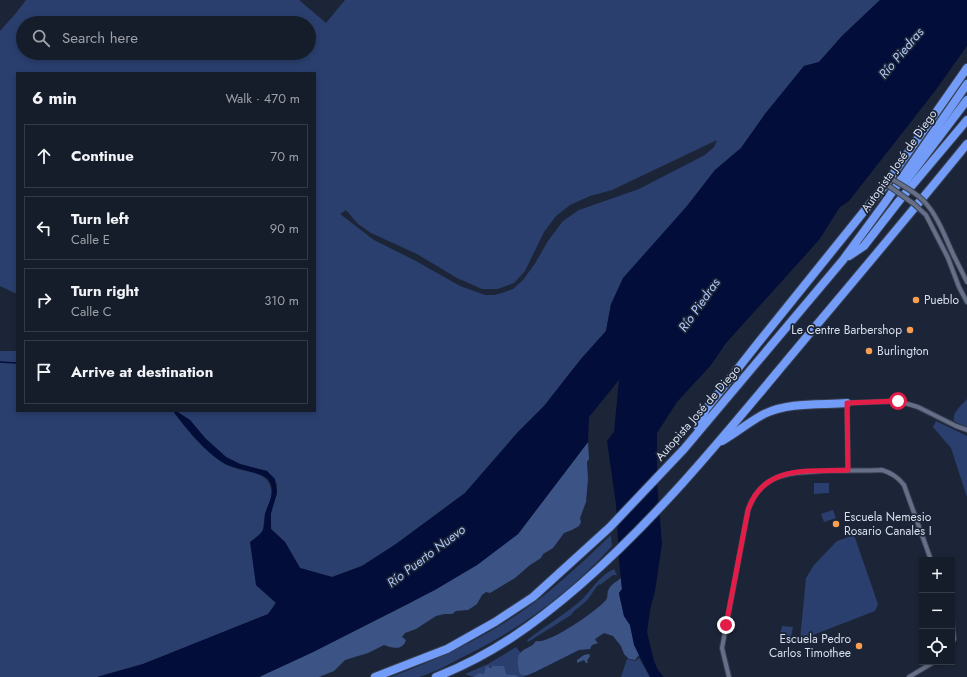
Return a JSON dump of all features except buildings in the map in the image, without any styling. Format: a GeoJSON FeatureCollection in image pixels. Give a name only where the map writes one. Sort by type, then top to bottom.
{"type":"FeatureCollection","features":[{"type":"Feature","properties":{"kind":"highway"},"geometry":{"type":"LineString","coordinates":[[692,438],[706,409],[888,181],[967,68]]}},
{"type":"Feature","properties":{"kind":"highway","name":"Autopista José de Diego"},"geometry":{"type":"LineString","coordinates":[[375,677],[447,649],[495,622],[533,597],[610,527],[664,471],[843,260],[884,204],[967,84]]}},
{"type":"Feature","properties":{"kind":"highway"},"geometry":{"type":"LineString","coordinates":[[884,204],[908,179],[967,100]]}},
{"type":"Feature","properties":{"kind":"highway"},"geometry":{"type":"LineString","coordinates":[[843,260],[864,246],[899,201],[967,120]]}},
{"type":"Feature","properties":{"kind":"highway"},"geometry":{"type":"LineString","coordinates":[[436,677],[509,640],[548,612],[610,559],[665,503],[717,443],[967,144]]}},
{"type":"Feature","properties":{"kind":"highway"},"geometry":{"type":"LineString","coordinates":[[949,166],[967,150]]}},
{"type":"Feature","properties":{"kind":"highway"},"geometry":{"type":"LineString","coordinates":[[717,443],[733,435],[754,420],[773,411],[791,407],[847,403]]}},
{"type":"Feature","properties":{"kind":"street"},"geometry":{"type":"LineString","coordinates":[[888,181],[918,197],[929,206],[967,282]]}},
{"type":"Feature","properties":{"kind":"street"},"geometry":{"type":"LineString","coordinates":[[888,181],[926,215],[948,258],[967,302]]}},
{"type":"Feature","properties":{"kind":"street"},"geometry":{"type":"LineString","coordinates":[[848,470],[847,403],[898,401],[918,407],[967,430]]}},
{"type":"Feature","properties":{"kind":"street"},"geometry":{"type":"LineString","coordinates":[[729,677],[722,648],[748,510],[752,497],[762,486],[780,475],[796,472],[848,470],[882,470],[891,472],[899,478],[904,485],[930,557]]}},
{"type":"Feature","properties":{"kind":"street"},"geometry":{"type":"LineString","coordinates":[[910,677],[929,665]]}},
{"type":"Feature","properties":{"kind":"shaded area"},"geometry":{"type":"Polygon","coordinates":[[[26,0],[299,0],[326,23],[345,0],[880,0],[842,36],[819,62],[804,66],[765,114],[741,148],[715,170],[611,304],[606,331],[581,359],[544,406],[518,432],[465,493],[396,544],[362,566],[332,577],[300,568],[285,542],[271,529],[271,513],[277,493],[277,484],[267,471],[240,464],[226,457],[205,438],[190,420],[178,412],[316,412],[316,72],[16,72],[16,294],[0,286],[0,31],[26,0]],[[717,140],[612,190],[590,196],[570,205],[556,216],[544,232],[525,271],[514,283],[498,289],[482,289],[457,278],[417,254],[371,233],[358,224],[346,210],[340,214],[374,240],[416,261],[460,286],[485,295],[494,295],[513,289],[523,280],[563,221],[579,210],[639,189],[705,155],[714,147],[717,140]]]}},
{"type":"Feature","properties":{"kind":"shaded area"},"geometry":{"type":"Polygon","coordinates":[[[0,351],[16,351],[16,412],[174,412],[199,443],[215,457],[232,467],[261,476],[269,483],[271,496],[265,515],[256,585],[276,602],[269,614],[143,664],[97,677],[0,677],[0,351]]]}},
{"type":"Feature","properties":{"kind":"shaded area"},"geometry":{"type":"Polygon","coordinates":[[[967,399],[967,427],[955,422],[954,416],[957,410],[967,399]]]}},
{"type":"Feature","properties":{"kind":"shaded area"},"geometry":{"type":"Polygon","coordinates":[[[936,421],[967,436],[967,497],[951,448],[933,427],[936,421]]]}},
{"type":"Feature","properties":{"kind":"shaded area"},"geometry":{"type":"Polygon","coordinates":[[[588,442],[589,459],[587,462],[588,479],[586,502],[580,518],[581,522],[579,526],[564,533],[553,548],[543,554],[541,558],[515,578],[490,593],[486,592],[482,595],[477,604],[468,610],[456,611],[452,614],[436,616],[416,629],[405,633],[402,637],[406,640],[405,643],[400,647],[394,648],[384,645],[368,653],[345,660],[334,671],[319,677],[259,677],[313,652],[408,604],[477,565],[518,534],[588,442]]]}},
{"type":"Feature","properties":{"kind":"shaded area"},"geometry":{"type":"Polygon","coordinates":[[[814,483],[829,483],[829,493],[814,494],[814,483]]]}},
{"type":"Feature","properties":{"kind":"shaded area"},"geometry":{"type":"Polygon","coordinates":[[[833,510],[836,518],[824,522],[821,514],[833,510]]]}},
{"type":"Feature","properties":{"kind":"shaded area"},"geometry":{"type":"Polygon","coordinates":[[[611,535],[612,546],[579,580],[542,610],[502,636],[430,673],[419,677],[391,677],[455,650],[516,616],[553,588],[611,535]]]}},
{"type":"Feature","properties":{"kind":"shaded area"},"geometry":{"type":"Polygon","coordinates":[[[854,535],[878,604],[875,611],[800,640],[806,578],[814,565],[837,541],[854,535]]]}},
{"type":"Feature","properties":{"kind":"shaded area"},"geometry":{"type":"Polygon","coordinates":[[[614,569],[617,575],[613,575],[600,585],[599,584],[587,600],[571,615],[528,642],[527,640],[578,603],[603,576],[614,569]]]}},
{"type":"Feature","properties":{"kind":"shaded area"},"geometry":{"type":"Polygon","coordinates":[[[621,578],[622,589],[619,594],[624,616],[630,625],[639,655],[635,660],[629,659],[624,654],[621,646],[613,636],[604,633],[595,639],[598,643],[592,645],[590,649],[579,650],[535,672],[528,675],[521,675],[519,672],[518,656],[521,652],[532,646],[536,641],[551,638],[572,626],[593,611],[606,600],[610,587],[621,578]]]}},
{"type":"Feature","properties":{"kind":"shaded area"},"geometry":{"type":"Polygon","coordinates":[[[782,626],[793,627],[790,642],[779,640],[782,626]]]}},
{"type":"Feature","properties":{"kind":"shaded area"},"geometry":{"type":"Polygon","coordinates":[[[516,647],[520,652],[519,672],[523,675],[528,675],[519,677],[516,675],[506,674],[499,666],[489,667],[484,674],[473,677],[465,674],[488,664],[516,647]]]}},
{"type":"Feature","properties":{"kind":"shaded area"},"geometry":{"type":"Polygon","coordinates":[[[589,654],[590,656],[587,661],[588,663],[584,660],[577,663],[577,660],[584,655],[589,654]]]}},
{"type":"Feature","properties":{"kind":"shaded area"},"geometry":{"type":"Polygon","coordinates":[[[639,658],[650,677],[621,677],[627,659],[635,661],[639,658]]]}},
{"type":"Feature","properties":{"kind":"shaded area"},"geometry":{"type":"Polygon","coordinates":[[[486,666],[491,668],[492,666],[504,666],[506,674],[516,675],[519,677],[473,677],[479,673],[484,674],[486,666]]]}},
{"type":"Feature","properties":{"kind":"water","name":"Río Piedras"},"geometry":{"type":"Polygon","coordinates":[[[880,0],[967,0],[967,46],[935,91],[849,201],[840,207],[819,240],[726,343],[711,365],[677,402],[657,433],[657,482],[662,544],[647,632],[654,661],[658,670],[664,677],[650,677],[634,645],[630,625],[624,616],[619,593],[622,589],[616,504],[607,441],[614,432],[619,380],[589,417],[588,442],[518,534],[477,565],[435,590],[313,652],[259,677],[97,677],[143,664],[268,614],[276,603],[256,585],[250,542],[263,530],[265,514],[272,492],[271,483],[265,477],[254,472],[229,466],[218,459],[197,440],[174,412],[178,412],[190,420],[205,438],[226,457],[240,464],[267,471],[275,479],[277,493],[271,513],[271,529],[285,542],[300,568],[332,577],[362,566],[396,544],[465,493],[518,432],[544,406],[581,359],[606,331],[611,304],[623,278],[687,206],[715,170],[741,148],[765,114],[804,66],[819,62],[842,36],[880,0]]]}},
{"type":"Feature","properties":{"kind":"waterway","name":"Río Puerto Nuevo"},"geometry":{"type":"LineString","coordinates":[[0,362],[16,363]]}},
{"type":"Feature","properties":{"kind":"place","name":"Pueblo"},"geometry":{"type":"Point","coordinates":[916,300]}},
{"type":"Feature","properties":{"kind":"place","name":"Le Centre Barbershop"},"geometry":{"type":"Point","coordinates":[910,330]}},
{"type":"Feature","properties":{"kind":"place","name":"Burlington"},"geometry":{"type":"Point","coordinates":[869,351]}},
{"type":"Feature","properties":{"kind":"place","name":"Escuela Nemesio Rosario Canales I"},"geometry":{"type":"Point","coordinates":[836,524]}},
{"type":"Feature","properties":{"kind":"place","name":"Escuela Pedro Carlos Timothee"},"geometry":{"type":"Point","coordinates":[859,646]}},
{"type":"Feature","properties":{"kind":"route"},"geometry":{"type":"LineString","coordinates":[[726,625],[748,510],[752,497],[762,486],[780,475],[796,472],[848,470],[847,403],[898,401]]}}]}
